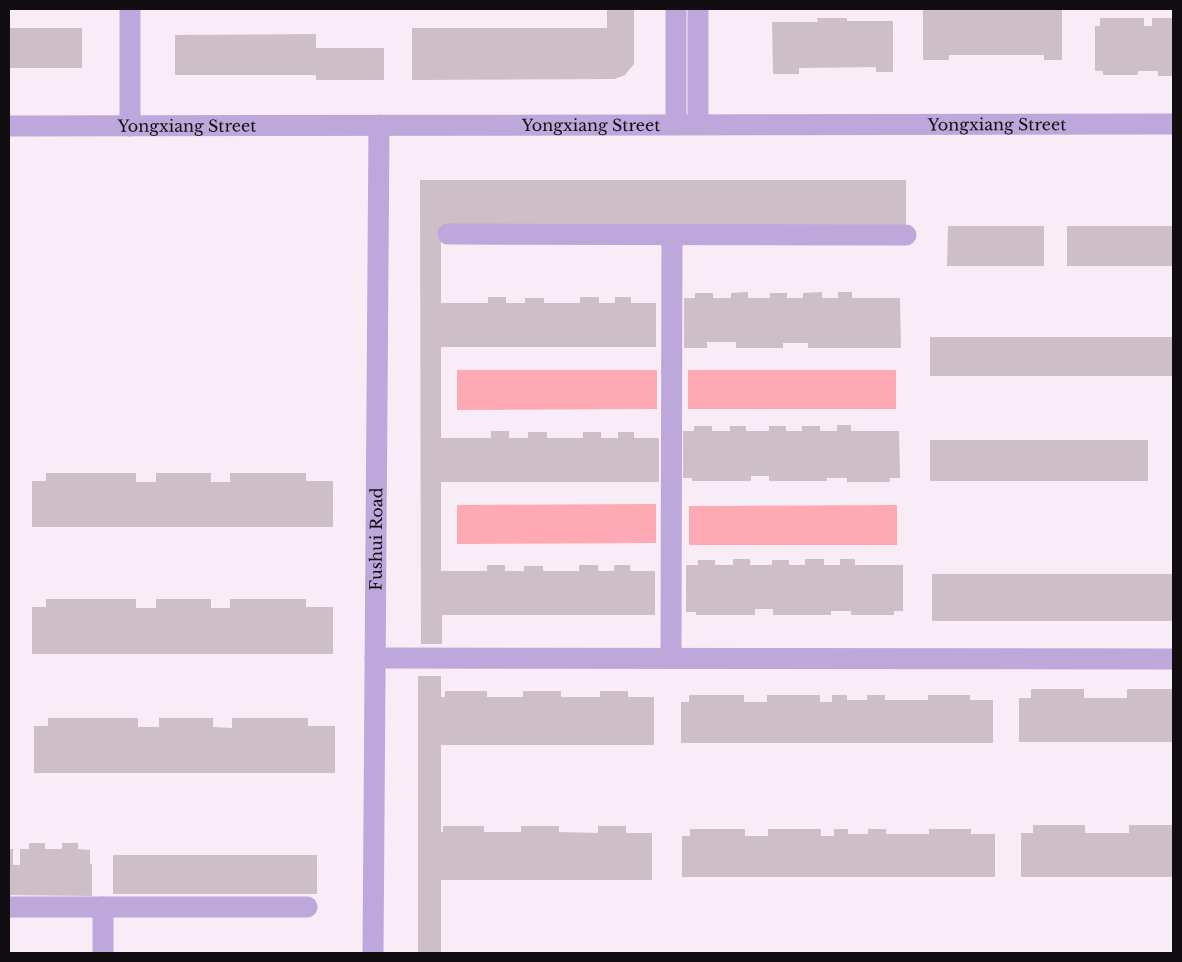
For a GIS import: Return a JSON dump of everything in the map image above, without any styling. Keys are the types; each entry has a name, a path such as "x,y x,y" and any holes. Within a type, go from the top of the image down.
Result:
{"street":[{"path":"130,9 130,126"},
{"path":"676,9 676,124"},
{"path":"698,9 698,124"},
{"name":"Yongxiang Street","path":"9,126 1173,124"},
{"name":"Fushui Road","path":"373,953 379,125"},
{"path":"448,234 906,235"},
{"path":"671,658 672,234"},
{"path":"375,658 1173,660"},
{"path":"9,906 307,906"},
{"path":"103,906 103,953"}],"shaded area":[{"path":"457,370 657,370 657,409 457,410"},
{"path":"688,370 896,370 896,409 688,409"},
{"path":"656,504 656,543 457,544 457,505"},
{"path":"897,505 897,545 689,545 689,506"}],"building":[{"path":"607,9 634,9 634,64 625,75 615,79 412,80 412,28 607,28"},
{"path":"923,9 1062,9 1062,60 1044,60 1044,55 949,55 949,60 923,60"},
{"path":"817,18 847,18 847,21 893,21 893,72 876,72 876,67 799,68 799,74 773,74 772,22 818,22"},
{"path":"1100,18 1144,18 1144,26 1152,26 1152,18 1173,18 1173,76 1158,76 1158,71 1138,71 1138,75 1103,75 1103,71 1095,71 1095,26 1100,26"},
{"path":"9,28 82,28 82,68 9,68"},
{"path":"316,34 316,48 384,48 384,80 316,80 316,75 175,75 175,35"},
{"path":"420,180 906,180 906,226 441,227 441,303 488,303 488,297 506,297 506,303 525,303 525,298 544,298 544,303 580,303 580,297 599,297 599,303 615,303 615,297 631,297 631,303 656,303 656,347 441,347 441,438 491,438 491,431 509,431 509,438 528,438 528,432 547,432 547,438 583,438 583,432 601,432 601,438 618,438 618,432 634,432 634,438 659,438 659,482 441,482 441,571 487,571 487,565 505,565 505,571 524,571 524,566 543,566 543,571 579,571 579,565 598,565 598,571 614,571 614,565 630,565 630,571 655,571 655,615 442,615 442,644 421,644"},
{"path":"948,226 1044,226 1044,266 947,266"},
{"path":"1067,226 1173,226 1173,266 1067,266"},
{"path":"748,292 748,298 770,298 770,293 787,293 787,298 803,298 803,293 822,292 822,298 838,298 838,292 852,292 852,298 900,298 901,348 808,348 808,343 783,343 783,348 736,348 736,342 707,342 707,348 684,348 684,298 695,298 695,293 713,293 713,298 731,298 731,293"},
{"path":"930,337 1173,337 1173,376 930,376"},
{"path":"837,425 851,425 851,431 899,431 900,478 890,478 890,482 847,482 847,478 827,478 827,481 769,481 769,476 751,476 751,481 692,481 692,478 683,478 683,431 694,431 694,426 712,426 712,431 730,431 730,426 746,426 746,431 769,431 769,426 786,426 786,431 802,431 802,426 820,426 820,431 837,431"},
{"path":"930,440 1148,440 1148,481 930,481"},
{"path":"46,473 136,473 136,482 156,482 156,473 211,473 211,482 230,482 230,473 306,473 306,481 333,481 333,527 32,527 32,481 46,481"},
{"path":"733,559 750,559 750,565 772,565 772,560 789,560 789,565 805,565 805,559 824,559 824,565 840,565 840,559 855,559 855,565 903,565 903,611 894,611 894,615 851,615 851,611 831,611 831,615 773,615 773,609 755,609 755,615 696,615 696,612 686,612 686,565 698,565 698,560 715,560 715,565 733,565"},
{"path":"932,574 1173,574 1173,621 932,621"},
{"path":"46,599 136,599 136,608 156,608 156,599 211,599 211,608 230,608 230,599 306,599 306,607 333,607 333,654 32,654 32,607 46,607"},
{"path":"418,676 441,676 441,697 445,697 445,691 487,691 487,697 523,697 523,691 561,691 561,697 600,697 600,691 628,691 628,697 654,697 654,745 441,745 441,832 443,832 443,826 484,826 484,832 521,832 521,826 559,826 559,832 598,833 598,826 626,826 626,833 652,833 652,880 441,880 441,953 418,953"},
{"path":"1031,689 1084,689 1084,698 1127,698 1127,689 1173,689 1173,742 1019,742 1019,698 1031,698"},
{"path":"689,695 744,695 744,702 767,702 767,695 820,695 820,702 832,702 832,695 847,695 847,700 867,700 867,695 885,695 885,700 928,700 928,695 970,695 970,700 993,700 993,743 681,743 681,702 689,702"},
{"path":"48,718 138,718 138,727 159,727 159,718 213,718 213,727 232,728 232,718 308,718 308,726 335,726 335,773 34,773 34,726 48,726"},
{"path":"1033,825 1085,825 1085,833 1129,833 1129,825 1173,825 1173,877 1021,877 1021,833 1033,833"},
{"path":"690,829 745,829 745,836 768,836 768,829 821,829 821,836 834,836 834,829 848,829 848,834 868,834 868,829 886,829 886,834 929,834 929,829 971,829 971,834 995,834 995,877 682,877 682,836 690,836"},
{"path":"29,843 45,843 45,849 62,849 62,843 78,843 78,849 90,850 92,896 9,895 9,849 13,849 13,865 20,865 20,849 29,849"},
{"path":"113,855 317,855 317,894 113,894"}]}
